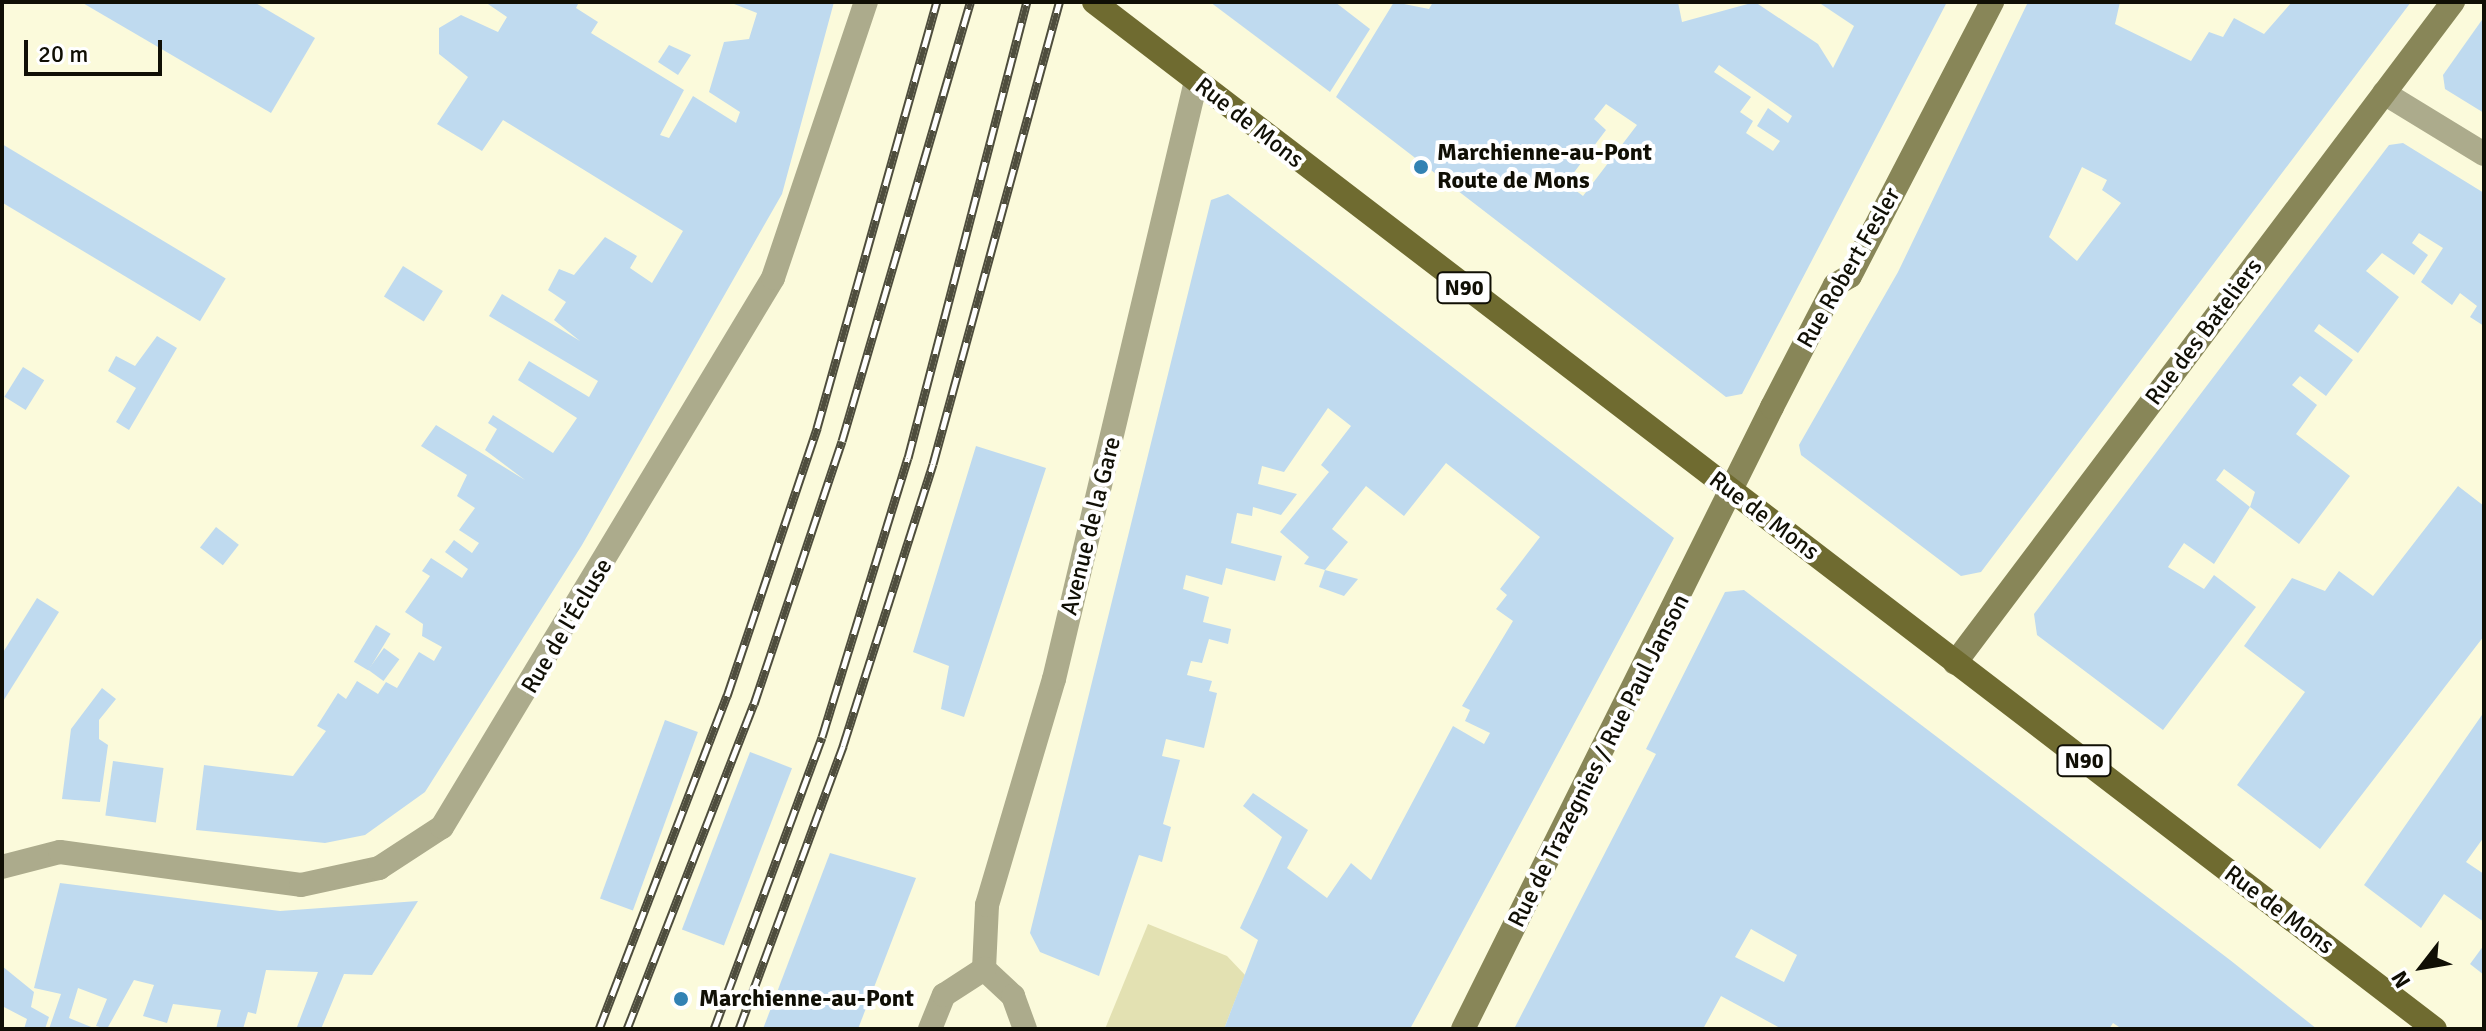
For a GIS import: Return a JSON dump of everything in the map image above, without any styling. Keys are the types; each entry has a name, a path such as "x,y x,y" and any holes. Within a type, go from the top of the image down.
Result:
{"main road":[{"name":"Rue de Mons","path":"1094,2 1118,10 1196,81 2435,1029"},
{"name":"Rue Robert Fesler","path":"1733,493 1835,285 1850,276 1992,2"},
{"name":"Rue des Bateliers","path":"1955,663 2453,2"},
{"name":"Rue de Trazegnies / Rue Paul Janson","path":"1463,1029 1733,493"}],"street":[{"name":"Rue de l'Écluse","path":"2,867 60,852 301,885 379,868 442,827 773,278 866,2"},
{"name":"Avenue de la Gare","path":"984,969 987,905 1054,679 1196,81"},
{"path":"2384,93 2484,154"},
{"path":"930,1029 944,995 984,969 1013,996 1025,1029"}],"shaded area":[{"path":"1148,924 1227,956 1245,975 1224,1029 1105,1029"}],"building":[{"path":"81,2 254,2 315,38 271,113"},
{"path":"485,2 579,2 576,8 598,22 591,33 684,90 660,135 669,138 693,96 736,123 740,112 709,92 724,42 749,39 757,13 729,2 834,2 782,194 582,545 425,792 365,835 325,843 196,830 204,765 293,776 326,731 317,726 338,693 346,699 357,681 378,694 386,682 397,688 419,652 434,661 442,647 422,636 423,624 405,612 430,576 422,571 431,558 462,578 468,569 445,552 454,540 472,553 479,543 459,530 475,508 457,496 467,475 421,446 436,425 525,480 485,450 497,429 488,423 493,415 553,453 577,418 518,380 529,361 589,397 598,381 489,316 502,294 580,341 554,320 566,302 548,290 559,269 574,275 605,237 637,256 630,268 652,283 683,231 503,120 482,151 437,124 468,77 439,54 439,28 461,15 498,32 507,17"},
{"path":"1210,2 1335,2 1370,29 1330,92"},
{"path":"1394,2 1429,9 1433,2 1678,2 1682,22 1755,2 1818,44 1833,68 1854,26 1818,2 1947,2 1742,394 1726,397 1336,97","holes":["1719,65 1792,116 1788,123 1768,108 1757,126 1780,141 1773,151 1746,133 1753,121 1740,112 1751,97 1714,72","1606,104 1637,125 1583,196 1566,183 1606,130 1594,119"]},
{"path":"2028,2 2120,2 2115,24 2191,61 2209,32 2223,37 2234,18 2264,34 2292,2 2411,2 1981,572 1961,576 1801,455 1799,445 1898,272","holes":["2082,167 2107,180 2102,190 2121,203 2077,261 2049,237"]},
{"path":"2484,17 2484,113 2445,89 2443,75"},
{"path":"669,45 691,55 678,75 658,62"},
{"path":"2403,143 2484,193 2484,326 2470,317 2477,306 2460,293 2452,305 2421,282 2443,248 2419,233 2412,243 2428,255 2414,275 2382,253 2366,271 2399,297 2358,353 2319,324 2314,331 2353,360 2326,396 2300,376 2292,385 2317,405 2296,434 2350,476 2299,544 2250,507 2214,564 2184,543 2168,567 2204,589 2214,575 2256,607 2163,730 2037,635 2034,614 2389,145","holes":["2224,469 2255,492 2250,507 2216,480"]},
{"path":"2,144 226,278 200,321 2,202"},
{"path":"1228,194 1674,538 1410,1029 1224,1029 1258,940 1240,928 1282,837 1243,806 1253,793 1308,830 1287,868 1327,898 1351,863 1371,880 1453,726 1484,744 1490,733 1465,721 1470,710 1462,706 1513,621 1496,609 1507,595 1500,589 1540,537 1446,463 1404,516 1366,486 1332,529 1348,542 1325,570 1304,564 1309,557 1280,532 1329,472 1321,465 1351,426 1328,408 1284,472 1262,466 1258,484 1297,494 1281,515 1253,507 1252,516 1237,513 1231,543 1282,556 1275,581 1226,568 1222,585 1186,575 1183,589 1209,597 1203,622 1231,629 1228,644 1209,639 1202,663 1191,661 1187,675 1212,681 1209,691 1217,693 1204,748 1166,739 1162,756 1180,760 1163,824 1171,827 1162,862 1139,855 1099,976 1040,952 1030,933 1211,200"},
{"path":"403,266 443,291 424,321 384,297"},
{"path":"157,336 177,348 129,430 116,422 136,388 108,371 116,356 135,366"},
{"path":"23,367 44,380 26,410 4,397"},
{"path":"976,446 1046,468 964,717 941,709 949,666 913,652"},
{"path":"2458,486 2484,506 2484,636 2320,849 2237,785 2305,692 2244,646 2292,578 2325,591 2339,571 2373,596"},
{"path":"216,527 239,545 223,565 200,547"},
{"path":"1325,570 1358,579 1344,596 1319,587"},
{"path":"1744,590 2317,1029 2122,1029 2113,1023 2109,1029 1782,1029 1721,996 1703,1029 1514,1029 1656,754 1646,749 1725,592","holes":["1751,929 1797,955 1784,982 1735,957"]},
{"path":"37,598 59,612 2,703 2,654"},
{"path":"376,625 391,634 368,671 354,662"},
{"path":"384,648 399,659 384,681 368,670"},
{"path":"102,688 116,699 99,720 99,739 108,745 100,802 62,799 71,729"},
{"path":"2484,712 2484,837 2466,862 2484,874 2484,922 2444,894 2421,928 2364,885"},
{"path":"665,720 698,732 633,911 600,899"},
{"path":"750,752 792,768 724,946 682,929"},
{"path":"113,761 164,768 156,823 105,815"},
{"path":"830,853 916,878 858,1029 763,1029"},
{"path":"60,883 280,911 418,901 372,975 344,974 321,1029 297,1027 318,972 266,970 256,1014 248,1012 243,1029 216,1029 221,1010 173,1004 167,1023 143,1016 154,985 134,980 107,1029 96,1026 107,999 78,988 69,1018 96,1029 49,1029 61,994 34,988"},
{"path":"2484,945 2484,975 2470,964"},
{"path":"2,966 34,992 31,1007 49,1017 45,1029 24,1029 27,1019 2,1006"}],"railway":[{"path":"599,1029 727,696 817,428 937,2"},
{"path":"627,1029 754,704 842,441 970,2"},
{"path":"714,1029 822,737 908,458 1027,2"},
{"path":"739,1029 843,746 933,464 1059,2"}],"place":[{"name":"Marchienne-au-Pont Route de Mons","path":"1421,167"},
{"name":"Marchienne-au-Pont","path":"681,999"}]}
